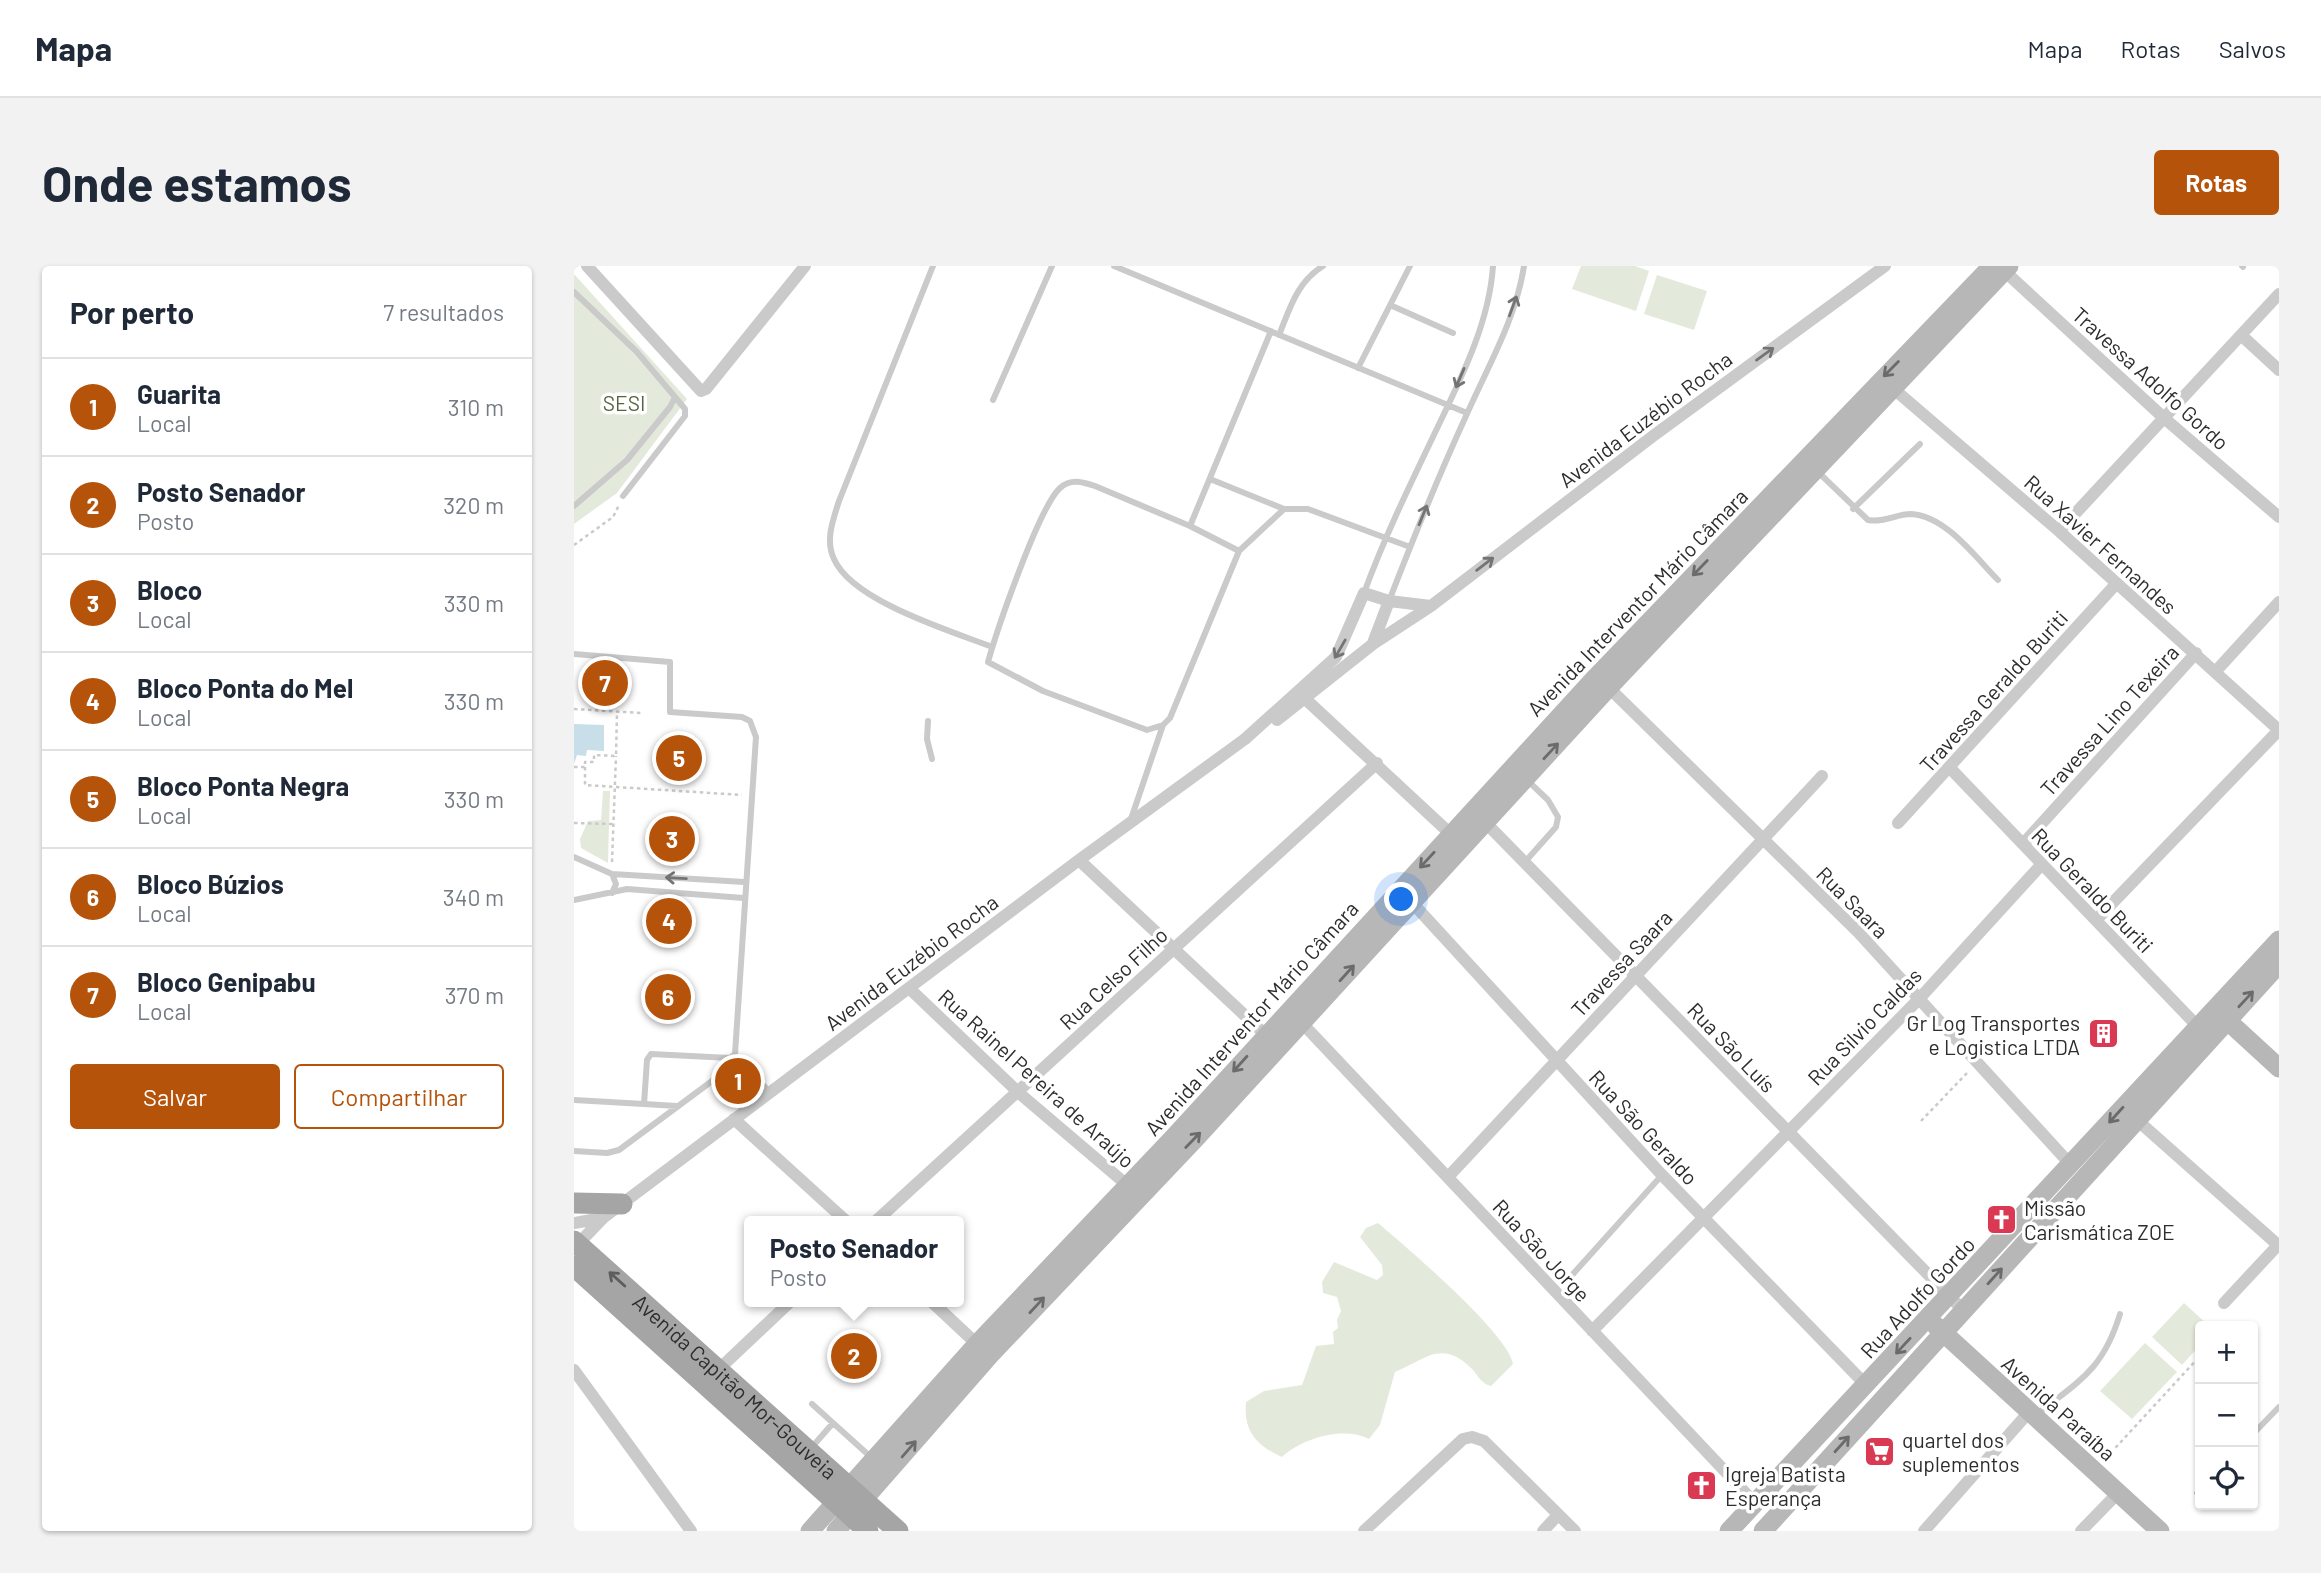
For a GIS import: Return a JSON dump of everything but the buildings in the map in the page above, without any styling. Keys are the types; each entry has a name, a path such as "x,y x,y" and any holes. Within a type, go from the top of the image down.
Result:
{"main road":[{"name":"Avenida Interventor Mário Câmara","path":"1727,552 1817,470 1895,390 2001,267"},
{"name":"Avenida Interventor Mário Câmara","path":"847,1507 874,1460 1134,1191 1603,682 2001,267"},
{"name":"Avenida Interventor Mário Câmara","path":"1273,1041 1302,1023 1405,895"},
{"name":"Rua Adolfo Gordo","path":"1763,1531 1943,1333 1956,1303 2071,1165 2156,1084 2220,1014 2279,940"},
{"name":"Rua Adolfo Gordo","path":"2220,1014 2279,964"},
{"path":"2220,1014 2279,1068"},
{"name":"Rua Adolfo Gordo","path":"1729,1531 1928,1318 1956,1303 2137,1120 2156,1084"},
{"path":"574,1203 622,1204"},
{"name":"Avenida Capitão Mor-Gouveia","path":"575,1236 808,1451 867,1531"},
{"name":"Avenida Capitão Mor-Gouveia","path":"574,1266 847,1507 898,1531"},
{"name":"Avenida Paraíba","path":"1928,1318 2160,1531"},
{"name":"Avenida Interventor Mário Câmara","path":"810,1531 847,1507 983,1350"}],"street":[{"path":"587,266 696,390 706,389 805,266"},
{"name":"Avenida Euzébio Rocha","path":"575,1236 622,1204 1301,695 1373,643 1431,606 1653,436 1885,266"},
{"name":"Travessa Adolfo Gordo","path":"2001,267 2164,418 2279,517"},
{"path":"2059,531 2279,294"},
{"path":"2241,335 2279,370"},
{"name":"Rua Xavier Fernandes","path":"1895,390 2059,531 2279,730"},
{"name":"Travessa Geraldo Buriti","path":"1898,823 2116,584"},
{"path":"1364,593 1389,601 1431,606"},
{"name":"Avenida Euzébio Rocha","path":"1301,695 1336,657 1364,593"},
{"path":"1373,643 1389,601"},
{"path":"2216,671 2279,602"},
{"name":"Travessa Lino Texeira","path":"2023,844 2196,653"},
{"name":"Rua Saara","path":"1603,682 1858,932 2071,1165"},
{"path":"1301,695 1457,840"},
{"path":"2096,920 2279,730"},
{"name":"Rua Celso Filho","path":"882,1216 1377,763"},
{"name":"Rua Geraldo Buriti","path":"1949,767 2203,1032"},
{"name":"Travessa Saara","path":"1448,1177 1822,776"},
{"name":"Rua São Luís","path":"1479,816 1956,1303"},
{"path":"1079,860 1273,1041"},
{"name":"Rua Silvio Caldas","path":"1592,1331 1919,999 2042,864"},
{"name":"Rua São Geraldo","path":"1405,895 1662,1175 1866,1385"},
{"name":"Rua Rainel Pereira de Araújo","path":"909,989 1018,1093 1134,1191"},
{"name":"Rua São Jorge","path":"1302,1023 1755,1503"},
{"path":"734,1118 841,1216"},
{"path":"2137,1120 2278,1244 2224,1303"},
{"name":"Avenida Euzébio Rocha","path":"575,1236 603,1218"},
{"path":"718,1370 785,1307"},
{"path":"937,1307 983,1350"},
{"path":"574,1370 691,1531"},
{"path":"1924,1531 2032,1414"},
{"path":"1364,1531 1463,1439 1472,1437 1484,1441 1575,1531"},
{"path":"2081,1531 2118,1493"},
{"path":"1543,1531 1557,1516"}],"lane":[{"path":"933,266 839,501 830,537 831,551 843,573 892,608 992,647"},
{"path":"993,400 1052,266"},
{"path":"1114,266 1467,413"},
{"path":"1279,335 1304,279 1323,266"},
{"path":"1358,368 1409,266"},
{"path":"1364,593 1447,406 1488,301 1493,266"},
{"path":"1389,601 1506,324 1524,266"},
{"path":"574,292 637,352 685,409 685,416 623,496"},
{"path":"1390,305 1453,333"},
{"path":"1191,526 1271,331"},
{"path":"574,506 627,460 673,404 675,397"},
{"path":"1853,509 1920,444"},
{"path":"1817,470 1853,509 1868,520 1878,522 1900,515 1927,518 1942,525 1998,580"},
{"path":"1210,479 1284,509 1308,509 1410,547"},
{"path":"1163,725 1147,730 1026,683 988,662 1029,549 1055,494 1064,485 1082,482 1191,526 1239,551"},
{"path":"1130,823 1163,725 1170,718 1239,551 1284,509"},
{"path":"574,654 670,662 670,712 733,716 750,721 756,737 744,882 735,1051 730,1058 732,1066"},
{"path":"928,721 926,739 932,760"},
{"path":"1519,773 1548,800 1558,817 1556,827 1524,863"},
{"path":"574,857 612,873 744,882"},
{"path":"610,894 617,884 612,873"},
{"path":"574,900 627,889 743,898"},
{"path":"644,1104 650,1054 730,1058"},
{"path":"574,1151 619,1150 739,1061 770,1092"},
{"path":"724,1072 753,1104"},
{"path":"574,1100 678,1105"},
{"path":"1573,1274 1662,1175"},
{"path":"2032,1414 2096,1366 2108,1350 2120,1314"},
{"path":"812,1404 874,1460"},
{"path":"2258,1429 2279,1407"},
{"path":"808,1451 834,1423"}],"path":[{"path":"574,545 612,517 623,496"},
{"path":"574,709 642,713"},
{"path":"612,873 617,712"},
{"path":"616,757 594,755 594,762 585,762 585,785 750,795"},
{"path":"574,767 585,767"},
{"path":"574,823 613,824"},
{"path":"1921,1121 1977,1063"},
{"path":"2094,1471 2195,1361"}],"green space":[{"path":"1581,266 1635,266 1649,271 1636,311 1572,289"},
{"name":"SESI","path":"574,274 687,399 617,493 574,524"},
{"path":"1657,275 1707,291 1694,330 1644,314"},
{"path":"603,791 610,791 608,863 581,848 580,839 588,821 601,820"},
{"path":"1378,1223 1475,1312 1494,1332 1513,1364 1491,1386 1482,1381 1460,1359 1451,1355 1442,1353 1424,1358 1395,1372 1380,1425 1369,1439 1347,1434 1324,1436 1301,1444 1282,1457 1265,1448 1249,1429 1246,1402 1264,1391 1302,1385 1316,1346 1334,1344 1333,1332 1338,1328 1337,1320 1341,1311 1337,1297 1323,1293 1322,1282 1334,1262 1377,1280 1383,1275 1382,1265 1360,1237 1366,1228"},
{"path":"2184,1303 2204,1321 2195,1321 2195,1351 2182,1365 2152,1337"},
{"path":"2145,1343 2177,1372 2132,1419 2100,1391"}],"water":[{"path":"574,724 604,725 604,751 587,750 586,756 577,755 574,764"}],"place":[{"name":"Bloco Genipabu","path":"605,683"},
{"name":"Bloco Ponta Negra","path":"679,758"},
{"name":"Bloco","path":"672,839"},
{"name":"Bloco Ponta do Mel","path":"669,921"},
{"name":"Bloco Búzios","path":"668,997"},
{"name":"Gr Log Transportes e Logistica LTDA","path":"2103,1034"},
{"name":"Guarita","path":"738,1081"},
{"name":"Missão Carismática ZOE","path":"2001,1219"},
{"name":"Posto Senador","path":"854,1356"},
{"name":"quartel dos suplementos","path":"1879,1451"},
{"name":"Igreja Batista Esperança","path":"1702,1485"}]}
